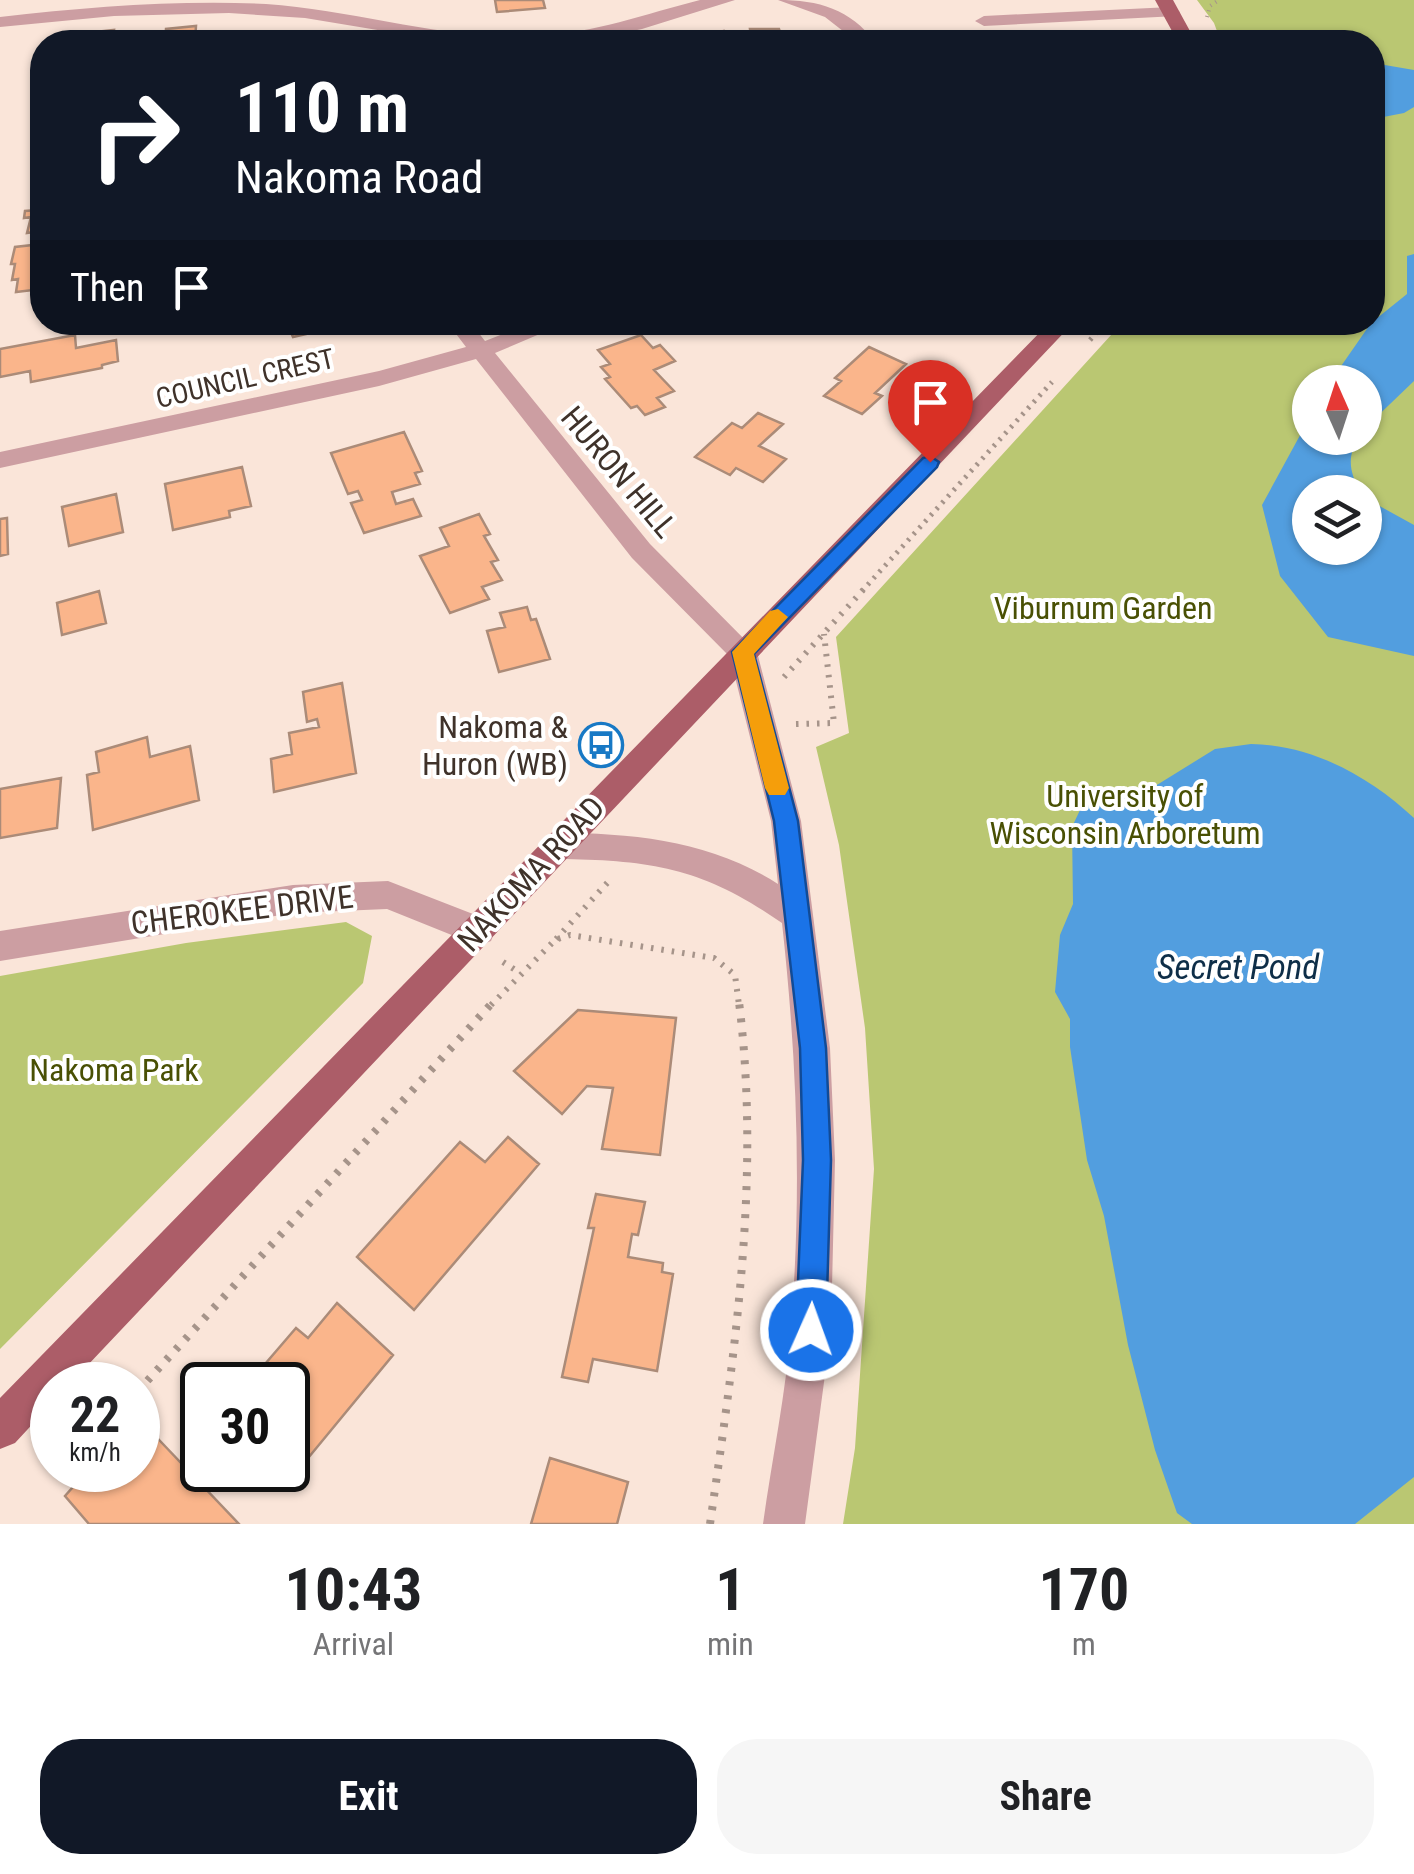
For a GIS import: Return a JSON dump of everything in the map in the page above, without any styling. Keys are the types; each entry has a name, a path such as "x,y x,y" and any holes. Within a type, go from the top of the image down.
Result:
{"main road":[{"path":"1168,6 1181,30"},
{"name":"NAKOMA ROAD","path":"0,1428 1050,335"}],"street":[{"path":"616,30 726,0"},
{"path":"787,0 827,10 855,30"},
{"path":"987,0 1004,20"},
{"path":"984,21 1168,6"},
{"path":"0,22 175,9 346,9 419,30"},
{"name":"HURON HILL","path":"467,335 641,551 743,652"},
{"name":"COUNCIL CREST","path":"0,460 259,406 478,351 522,335"},
{"path":"743,652 786,821 813,1048 817,1160 811,1330 784,1524"},
{"path":"556,846 618,846 676,855 734,876 799,917"},
{"name":"CHEROKEE DRIVE","path":"0,946 293,898 388,895 478,931"}],"path":[{"path":"1210,6 1219,0"},
{"path":"1084,346 1094,335"},
{"path":"784,677 1062,370"},
{"path":"759,726 834,723 824,634"},
{"path":"160,1367 520,973 568,922 600,896 609,882"},
{"path":"555,940 570,935 714,958 735,975 746,1039 746,1188 733,1364 710,1524"},
{"path":"503,962 520,973"}],"green space":[{"name":"University of Wisconsin Arboretum","path":"1197,0 1414,0 1414,1524 843,1524 855,1448 874,1169 865,1028 839,845 816,747 849,733 836,637 1111,335 1385,335 1385,30 1217,30"},
{"name":"Nakoma Park","path":"346,922 372,936 363,983 0,1349 0,976 186,943"}],"water":[{"path":"1385,65 1414,70 1414,107 1385,117"},
{"path":"1414,254 1414,381 1382,412 1382,365 1342,365 1363,335 1385,335 1385,312 1407,294 1407,256"},
{"path":"1292,450 1292,455 1352,455 1353,475 1292,475 1292,565 1382,565 1382,507 1414,525 1414,656 1328,637 1280,576 1262,505"},
{"name":"Secret Pond","path":"1251,744 1296,750 1339,766 1379,789 1414,818 1414,1477 1355,1524 1192,1524 1177,1513 1155,1450 1128,1345 1104,1216 1087,1160 1070,1047 1070,1019 1055,992 1060,935 1073,904 1072,827 1080,810 1098,798 1152,788 1215,749"}],"building":[{"path":"495,0 543,0 545,8 497,12"},
{"path":"196,26 196,30 166,29"},
{"path":"30,245 30,290 16,292 18,279 12,280 15,264 11,264 15,247"},
{"path":"75,335 76,348 116,340 118,361 102,368 31,382 30,371 0,377 0,349"},
{"path":"641,335 653,348 660,345 675,361 654,370 674,391 657,398 665,407 645,415 637,406 631,408 605,379 610,377 601,367 610,364 598,350"},
{"path":"869,347 906,364 875,393 882,396 862,414 824,396 841,381 835,378"},
{"path":"758,413 783,424 759,446 786,459 763,482 736,468 730,475 695,457 732,423 742,428"},
{"path":"404,432 422,471 415,473 420,484 392,492 396,504 413,499 421,516 364,533 351,503 362,500 358,491 348,494 331,453"},
{"path":"242,467 251,506 229,511 230,517 173,530 165,484"},
{"path":"116,494 123,532 69,546 62,507"},
{"path":"479,514 490,534 484,536 498,560 491,562 502,580 482,587 489,599 450,613 420,556 449,546 440,528"},
{"path":"7,518 8,554 0,556 0,519"},
{"path":"99,591 106,623 62,635 57,603"},
{"path":"527,607 531,620 536,619 550,659 499,672 487,631 505,627 500,613"},
{"path":"342,683 356,773 274,792 271,759 292,754 289,733 319,727 317,719 307,722 303,692"},
{"path":"147,737 150,757 190,746 199,800 93,830 87,775 99,772 96,752"},
{"path":"61,778 57,828 0,838 0,789"},
{"path":"578,1010 676,1018 660,1155 602,1149 613,1088 587,1086 562,1114 514,1071"},
{"path":"508,1137 539,1164 414,1310 357,1257 460,1142 485,1162"},
{"path":"596,1194 645,1202 638,1235 632,1234 628,1257 663,1263 662,1272 673,1274 657,1371 593,1359 588,1382 562,1377 594,1228 588,1228"},
{"path":"337,1303 393,1355 310,1456 310,1362 267,1362 296,1328 308,1338"},
{"path":"160,1441 180,1462 180,1492 209,1492 239,1524 89,1524 65,1496 69,1492 160,1492"},
{"path":"550,1458 628,1482 617,1524 531,1524"}],"slow traffic":[{"path":"777,788 743,652 778,617"}],"place":[{"name":"Nakoma & Huron (WB)","path":"601,745"}],"route":[{"path":"811,1330 817,1160 813,1048 786,821 743,652 930,462"}],"park label":[{"name":"Viburnum Garden","path":"1103,608"}]}
